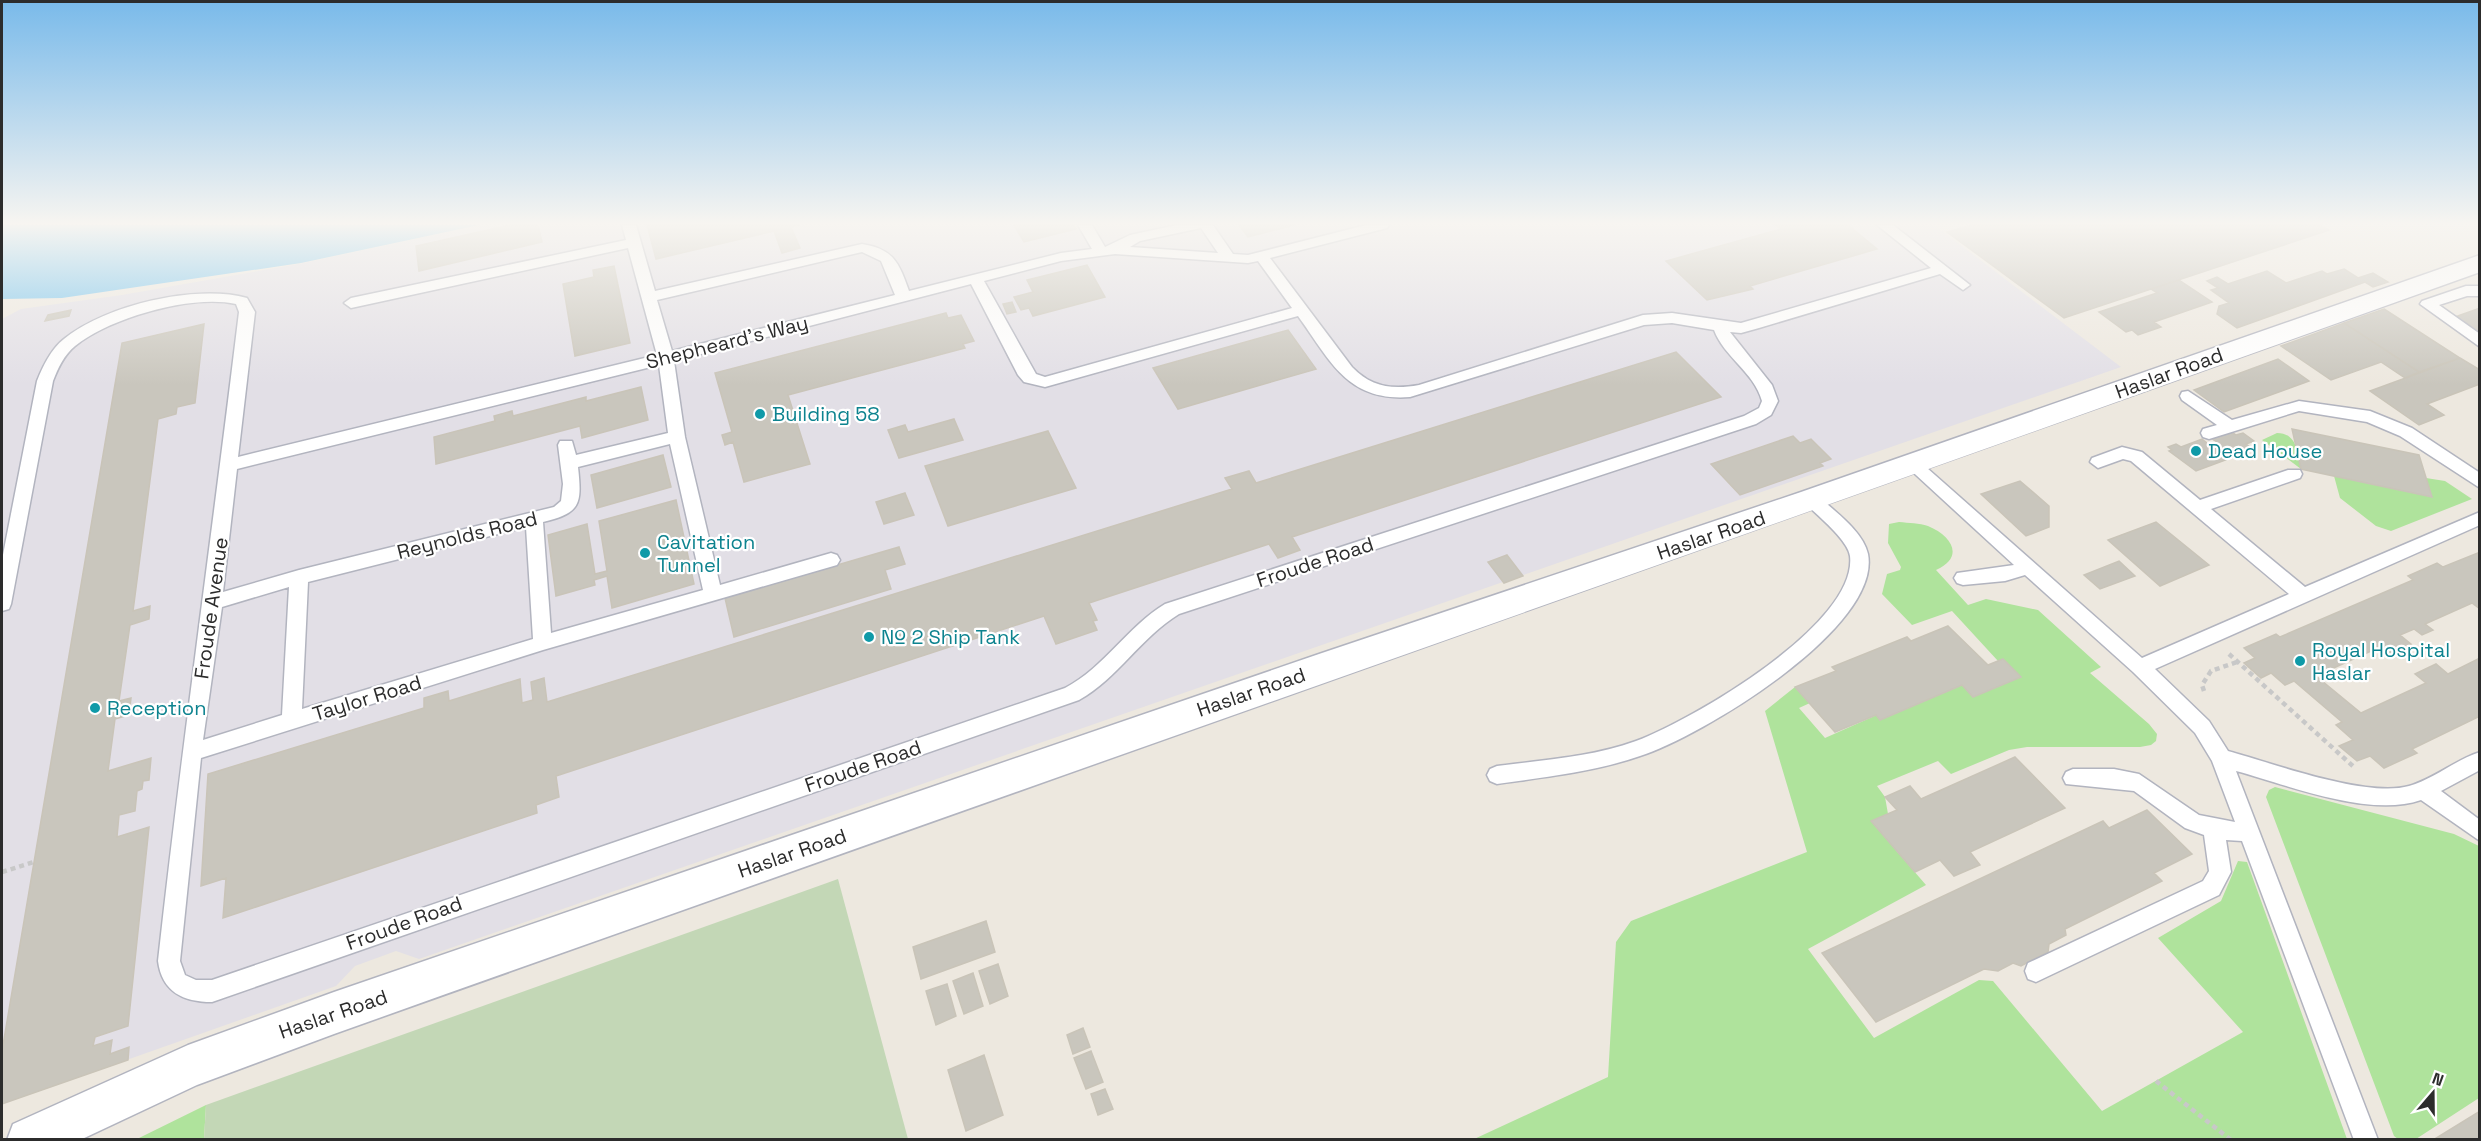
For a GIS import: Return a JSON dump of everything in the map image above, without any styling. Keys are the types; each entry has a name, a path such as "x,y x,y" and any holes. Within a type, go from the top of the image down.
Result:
{"street":[{"name":"Haslar Road","path":"30,1140 178,1071 323,1017 1330,664 1812,500 2437,278"}],"lane":[{"path":"351,303 468,278"},
{"path":"644,278 666,358 677,437 713,594"},
{"path":"650,297 731,278"},
{"path":"896,278 904,298"},
{"name":"Shepheard's Way","path":"229,465 979,278"},
{"path":"1278,278 1350,376 1367,387 1396,393 1420,390 1643,320 1671,318 1741,328 1914,278"},
{"path":"1954,278 1963,285"},
{"path":"976,279 1024,371 1030,378 1046,382 1301,310"},
{"path":"2480,291 2466,291 2427,304 2480,342"},
{"name":"Froude Avenue","path":"17,518 45,381 55,358 70,342 90,330 156,308 224,296 238,299 246,305 213,602 191,752"},
{"name":"Froude Road","path":"191,752 169,969 178,986 202,991 233,984 467,901 1072,694 1099,679 1154,620 1178,607 1750,420 1768,409 1768,390 1726,344 1720,326"},
{"path":"2188,396 2230,426"},
{"path":"2209,433 2299,406 2370,417 2406,432 2480,482"},
{"path":"566,445 569,463 677,437"},
{"path":"2098,462 2122,453 2131,454 2302,595"},
{"name":"Reynolds Road","path":"213,602 559,512 571,505 569,463"},
{"path":"1912,464 2140,667 2202,727 2221,758 2366,1140"},
{"path":"2198,507 2294,474"},
{"path":"1497,775 1603,759 1642,748 1740,696 1774,672 1842,612 1850,599 1857,579 1860,563 1856,548 1812,500"},
{"path":"2,553 17,518"},
{"path":"2,604 17,518"},
{"path":"2140,667 2480,518"},
{"path":"534,519 537,586 543,643"},
{"name":"Taylor Road","path":"191,752 543,643 831,560"},
{"path":"1963,578 2005,574 2027,568"},
{"path":"292,721 299,578"},
{"path":"2221,758 2380,797 2406,796 2423,790 2480,760"},
{"path":"2073,778 2114,778 2139,783 2192,822 2214,829 2250,833"},
{"path":"2423,790 2480,832"},
{"path":"2036,971 2211,888 2220,872 2214,829"}],"path":[{"path":"2209,636 2358,771 2348,768"},
{"path":"2208,700 2202,685 2211,671 2237,662"},
{"path":"2,872 34,862"},
{"path":"2156,1081 2231,1140"}],"shaded area":[{"path":"217,278 2004,278 2121,367 419,959 396,951 355,966 336,986 2,1104 2,319 21,309 122,295"}],"green space":[{"path":"2277,433 2289,436 2293,440 2301,469 2262,440"},
{"path":"2334,476 2426,478 2445,481 2472,499 2391,531 2376,526 2340,498"},
{"path":"1899,522 1928,526 1949,541 1953,553 1945,565 1936,570 1968,605 1986,599 2038,610 2101,667 2090,673 2149,724 2157,734 2156,741 2151,745 2140,747 2027,747 2009,750 1951,774 1938,761 1877,786 1885,797 1894,848 1926,885 1808,949 1874,1038 1979,980 1993,981 2102,1111 2243,1032 2158,938 2221,901 2238,861 2247,862 2347,1139 1472,1140 1608,1077 1616,942 1631,921 1807,852 1765,711 1795,687 1810,703 1799,708 1825,738 1998,661 1952,611 1912,625 1882,594 1887,574 1900,570 1901,567 1888,543 1889,524"},
{"path":"2275,787 2454,834 2479,846 2479,1098 2416,1139 2398,1139 2394,1136 2266,797 2269,790"},
{"path":"838,879 908,1139 204,1139 206,1105"},
{"path":"206,1105 204,1139 137,1140 139,1138"}],"water":[{"path":"2,278 197,278 62,298 2,299"}],"building":[{"path":"588,278 617,278 630,343 575,356 563,284"},
{"path":"1094,278 1105,297 1033,316 1029,308 1021,310 1014,297 1033,292 1027,280"},
{"path":"1684,278 1777,278 1750,286 1753,289 1707,300"},
{"path":"2010,278 2184,278 2064,318"},
{"path":"2219,278 2228,284 2245,278 2278,278 2286,283 2300,278 2382,278 2388,282 2373,287 2365,282 2237,328 2217,314 2219,306 2229,303 2211,290 2218,288 2207,281"},
{"path":"2179,280 2212,302 2154,322 2161,327 2138,335 2132,330 2126,332 2099,312 2157,293 2151,289"},
{"path":"1012,302 1016,312 1007,314 1003,304"},
{"path":"2480,308 2480,332 2455,317"},
{"path":"2384,309 2460,358 2419,372 2344,323"},
{"path":"71,310 69,316 45,321 48,315"},
{"name":"Building 58","path":"946,313 948,318 961,315 974,341 963,344 965,348 788,395 810,464 744,482 733,442 725,445 722,435 732,432 715,373"},
{"path":"2344,323 2419,372 2405,378 2381,362 2331,380 2281,346"},
{"name":"Reception","path":"204,324 195,403 177,407 176,414 158,419 133,611 150,606 149,619 130,625 119,701 131,698 129,715 115,719 108,771 151,758 149,780 143,781 142,789 137,791 135,811 119,815 117,837 149,827 128,1026 95,1037 93,1046 112,1040 110,1054 129,1047 128,1060 2,1104 2,1051 122,343"},
{"path":"1288,330 1316,369 1178,409 1153,368"},
{"name":"№ 2 Ship Tank","path":"1676,352 1721,397 1292,537 1300,550 1278,558 1269,544 1089,603 1097,620 1093,621 1097,630 1056,644 1044,616 556,776 559,797 536,805 537,813 223,918 226,878 201,886 208,774 424,708 424,698 448,691 449,701 520,679 522,703 533,700 531,682 544,678 547,702 1232,489 1225,478 1249,471 1256,483"},
{"path":"2460,358 2480,370 2480,384 2427,404 2444,415 2419,425 2370,391"},
{"path":"2278,359 2309,381 2224,412 2194,390"},
{"path":"641,387 648,420 582,438 580,426 436,464 434,437 495,421 494,416 512,411 513,416 586,397 586,401"},
{"path":"954,419 963,440 899,458 888,430 905,425 908,432"},
{"path":"2292,429 2419,455 2432,497 2301,469"},
{"name":"Dead House","path":"2229,430 2236,435 2243,433 2254,441 2246,444 2250,447 2233,454 2227,449 2219,452 2228,459 2196,471 2169,451 2172,450 2168,447 2176,444 2181,447 2202,439 2212,447 2219,444 2210,437"},
{"path":"1048,431 1076,488 948,526 925,466"},
{"path":"1793,436 1800,443 1811,439 1831,459 1820,463 1823,466 1740,495 1711,464"},
{"path":"663,455 671,487 597,508 591,475"},
{"path":"2020,481 2049,506 2049,527 2026,536 1981,494"},
{"path":"905,493 914,515 884,524 876,502"},
{"name":"Cavitation Tunnel","path":"676,500 694,584 612,608 607,576 594,580 595,585 556,596 548,535 587,524 595,574 607,571 599,521"},
{"path":"2156,522 2209,565 2160,586 2108,540"},
{"path":"899,547 905,564 885,570 891,589 734,637 725,598"},
{"name":"Royal Hospital Haslar","path":"2480,552 2480,609 2472,603 2425,624 2433,630 2422,635 2414,629 2400,635 2411,644 2391,654 2382,646 2316,676 2361,713 2426,683 2415,674 2436,664 2448,674 2480,658 2480,716 2412,749 2417,753 2384,768 2370,756 2357,761 2339,746 2353,740 2336,725 2342,722 2294,681 2285,685 2271,673 2261,678 2244,663 2255,658 2244,648 2276,634 2280,637 2413,580 2408,576 2437,563 2443,567"},
{"path":"1507,555 1523,576 1504,583 1488,562"},
{"path":"2119,561 2135,576 2100,589 2084,575"},
{"path":"1948,626 1988,665 2003,659 2021,677 1973,697 1962,685 1880,720 1876,715 1835,732 1795,687 1836,671 1832,667 1907,637 1911,641"},
{"path":"2015,757 2065,808 1970,852 1980,865 1954,876 1940,860 1915,872 1871,821 1897,810 1885,797 1910,786 1921,799"},
{"path":"2147,810 2192,854 2154,873 2162,881 2065,929 2066,935 2049,944 2048,952 2021,966 2013,963 1998,971 1984,969 1876,1022 1822,953 2103,821 2109,828"},
{"path":"986,921 995,952 921,979 913,947"},
{"path":"998,964 1008,996 990,1004 979,971"},
{"path":"973,973 983,1006 964,1014 953,981"},
{"path":"947,984 956,1016 936,1025 926,991"},
{"path":"1083,1028 1090,1047 1073,1054 1067,1035"},
{"path":"1091,1051 1103,1082 1086,1089 1074,1058"},
{"path":"984,1055 1003,1115 966,1131 948,1070"},
{"path":"1105,1089 1113,1109 1098,1115 1091,1094"},
{"path":"2480,1111 2480,1140 2433,1140"}],"place":[{"name":"Building 58","path":"760,414"},
{"name":"Dead House","path":"2196,451"},
{"name":"Cavitation Tunnel","path":"645,553"},
{"name":"№ 2 Ship Tank","path":"869,637"},
{"name":"Royal Hospital Haslar","path":"2300,661"},
{"name":"Reception","path":"95,708"}]}
